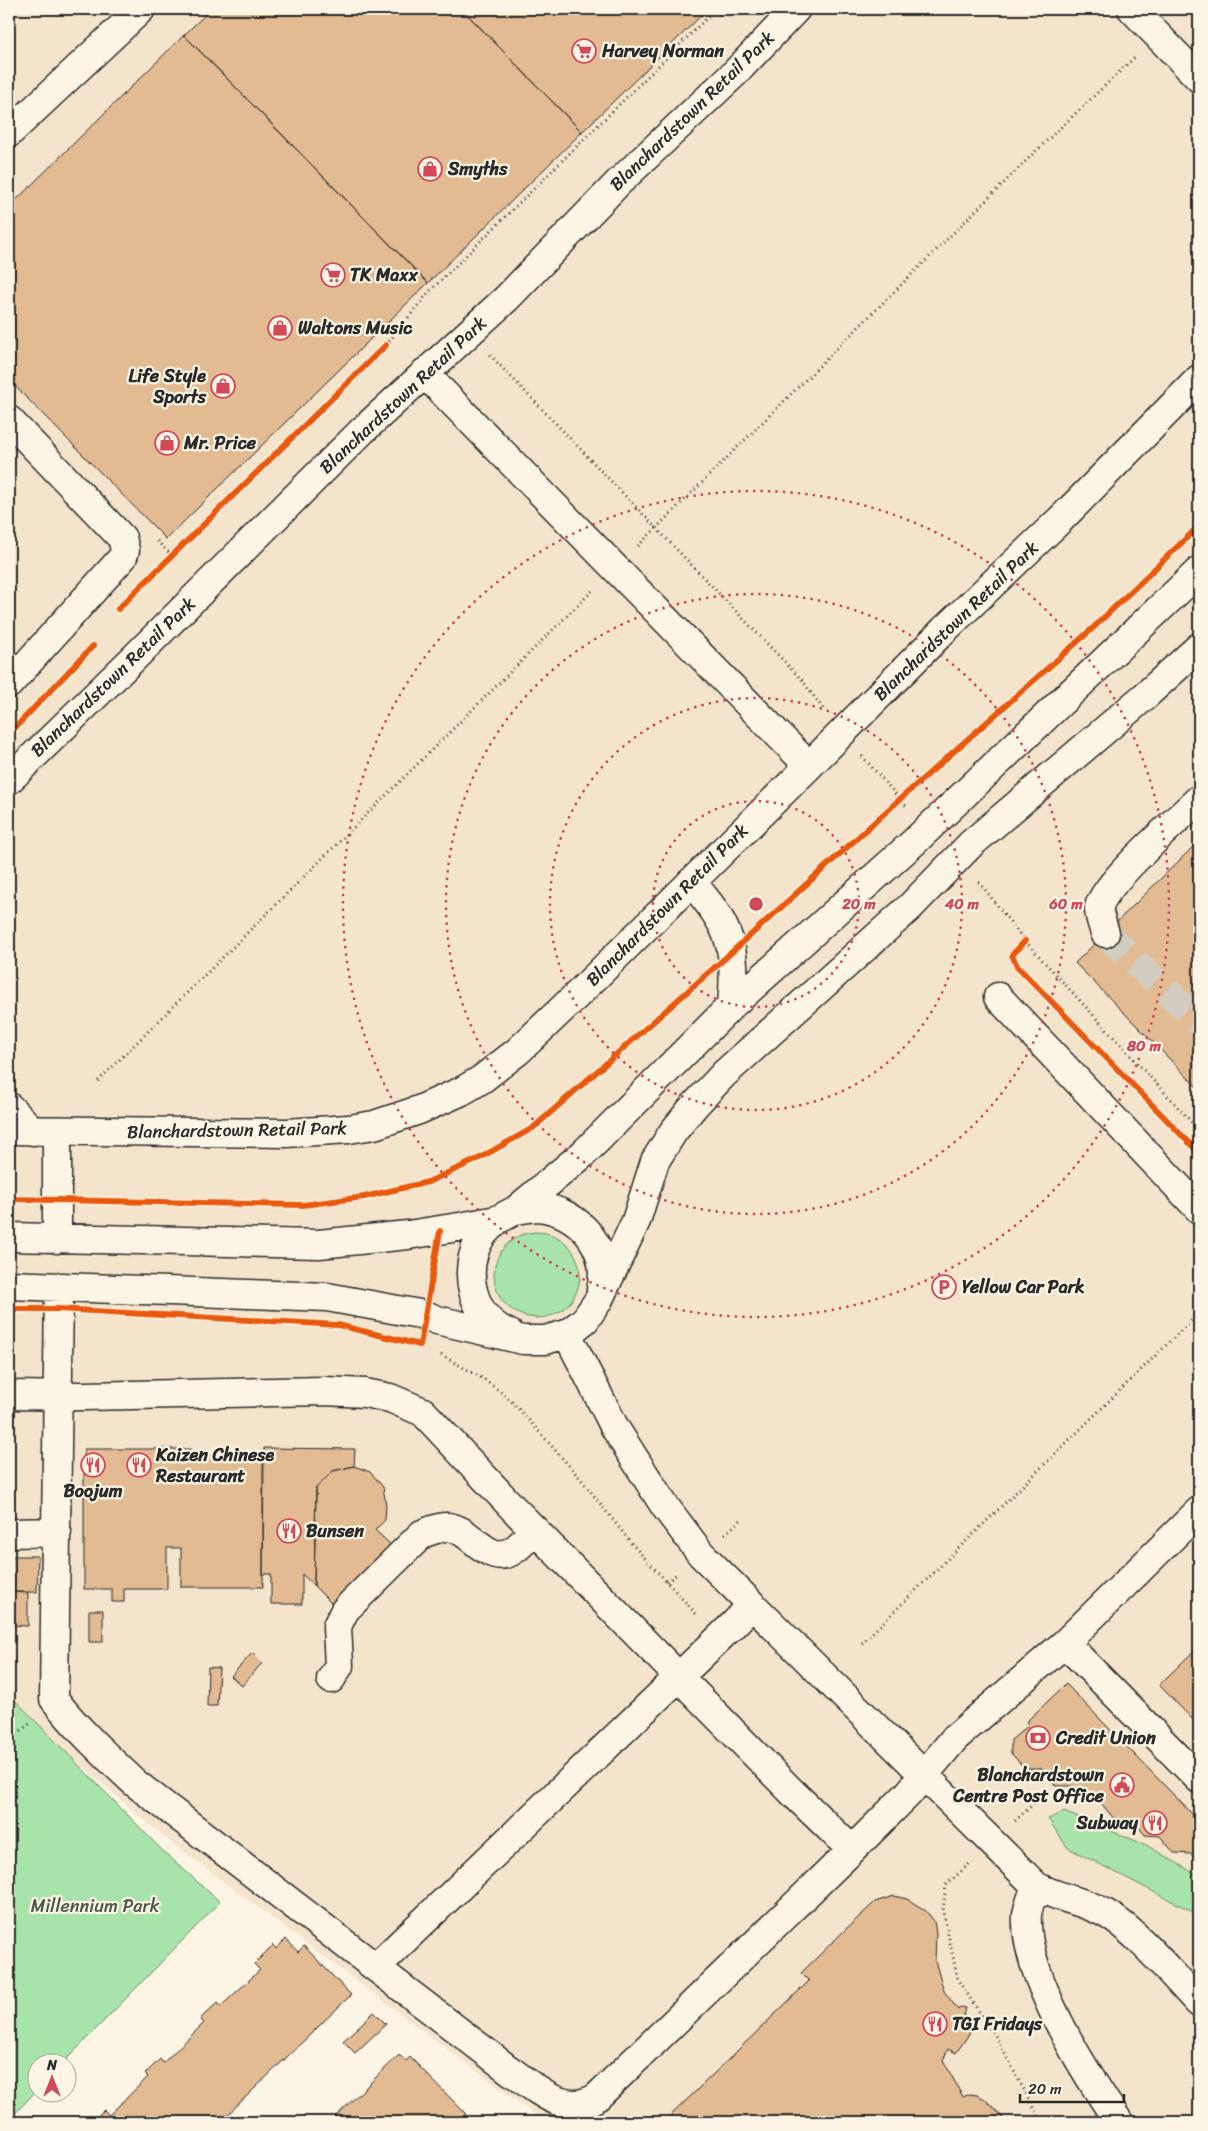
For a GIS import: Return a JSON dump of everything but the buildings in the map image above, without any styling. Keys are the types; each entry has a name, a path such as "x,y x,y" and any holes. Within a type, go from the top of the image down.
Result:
{"street":[{"path":"9,133 142,9"},
{"name":"Blanchardstown Retail Park","path":"9,780 362,431 506,298 618,183 736,72 796,9"},
{"path":"1132,9 1199,78"},
{"path":"424,373 809,766"},
{"name":"Blanchardstown Retail Park","path":"33,1131 318,1132 374,1125 419,1110 462,1092 518,1051 809,766 944,630 1062,519 1199,379"},
{"path":"9,420 122,538 125,550 123,557 9,684"},
{"path":"523,1340 502,1331 490,1321 473,1297 470,1276 472,1255 482,1235 584,1154 732,1005 914,842 1199,571"},
{"path":"9,1284 327,1297 426,1315 437,1320 523,1340 545,1340 567,1334 585,1320 598,1301 636,1221 655,1161 673,1132 694,1106 724,1074 910,906 971,844 1145,696 1199,647"},
{"path":"1105,933 1099,908 1106,892 1132,863 1199,799"},
{"path":"691,882 713,906 725,927 732,952 735,979 732,1005"},
{"path":"998,997 1199,1209"},
{"path":"9,1107 33,1131 57,1239"},
{"path":"9,1237 319,1244 408,1235 465,1226 537,1207 558,1211 577,1221 592,1236 601,1257 603,1272 598,1301"},
{"path":"60,1287 54,1699 73,1723 135,1783 501,2064 557,2102 568,2105 588,2103 597,2097 852,1850 955,1738 1064,1643 1199,1511"},
{"path":"567,1334 615,1428 664,1505 701,1554 1036,1886 1052,1895 1101,1911 1120,1923 1199,2004"},
{"path":"9,1395 365,1392 390,1398 423,1412 679,1678 852,1850"},
{"path":"331,1679 339,1666 337,1626 345,1610 422,1534 436,1529 452,1528 465,1533 486,1552 501,1554 514,1550 535,1530"},
{"path":"9,1533 57,1532"},
{"path":"376,1967 679,1678 751,1605"},
{"path":"1064,1643 1199,1779"},
{"path":"1036,1886 1028,1912 1027,1924 1028,1937 1040,1980 1062,2027 1119,2122"}],"path":[{"path":"379,352 429,292 716,9"},
{"path":"621,94 624,98"},
{"path":"505,207 509,212"},
{"path":"164,562 178,549"},
{"path":"892,806 906,793"},
{"path":"1019,947 1025,941"},
{"path":"862,1643 1199,1313"},
{"path":"435,1353 482,1378 516,1407 580,1478 632,1544 720,1638"},
{"path":"1041,2122 996,2036 958,1980 943,1911 946,1885 1042,1796"}],"shaded area":[{"path":"15,9 1199,9 1199,2122 545,2122 169,1841 22,1715 9,1688 9,14"}],"green space":[{"path":"529,1232 545,1232 554,1235 568,1244 577,1258 580,1275 577,1292 568,1306 554,1315 545,1318 529,1318 513,1311 501,1299 494,1283 494,1267 501,1251 513,1239"},
{"name":"Millennium Park","path":"9,1694 164,1852 220,1902 72,2054 28,2054 28,2100 9,2120"},
{"path":"1064,1812 1146,1845 1199,1876 1199,1915 1068,1848 1048,1819"}],"tunnel":[{"path":"1105,933 1199,1022"}],"cycle path":[{"path":"118,609 386,345"},
{"path":"9,1199 303,1205 364,1197 428,1182 476,1160 533,1128 1093,628 1199,526"},
{"path":"9,734 93,646"},
{"path":"1025,941 1012,955 1017,966 1199,1153"},
{"path":"9,1309 58,1309 338,1325 420,1345 440,1231"}],"place":[{"name":"Harvey Norman","path":"584,51"},
{"name":"Smyths","path":"430,169"},
{"name":"TK Maxx","path":"333,275"},
{"name":"Waltons Music","path":"280,328"},
{"name":"Life Style Sports","path":"223,386"},
{"name":"Mr. Price","path":"167,443"},
{"name":"Yellow Car Park","path":"944,1287"},
{"name":"Boojum","path":"93,1465"},
{"name":"Kaizen Chinese Restaurant","path":"139,1465"},
{"name":"Bunsen","path":"289,1531"},
{"name":"Credit Union","path":"1038,1738"},
{"name":"Blanchardstown Centre Post Office","path":"1122,1785"},
{"name":"Subway","path":"1155,1823"},
{"name":"TGI Fridays","path":"935,2024"}]}
